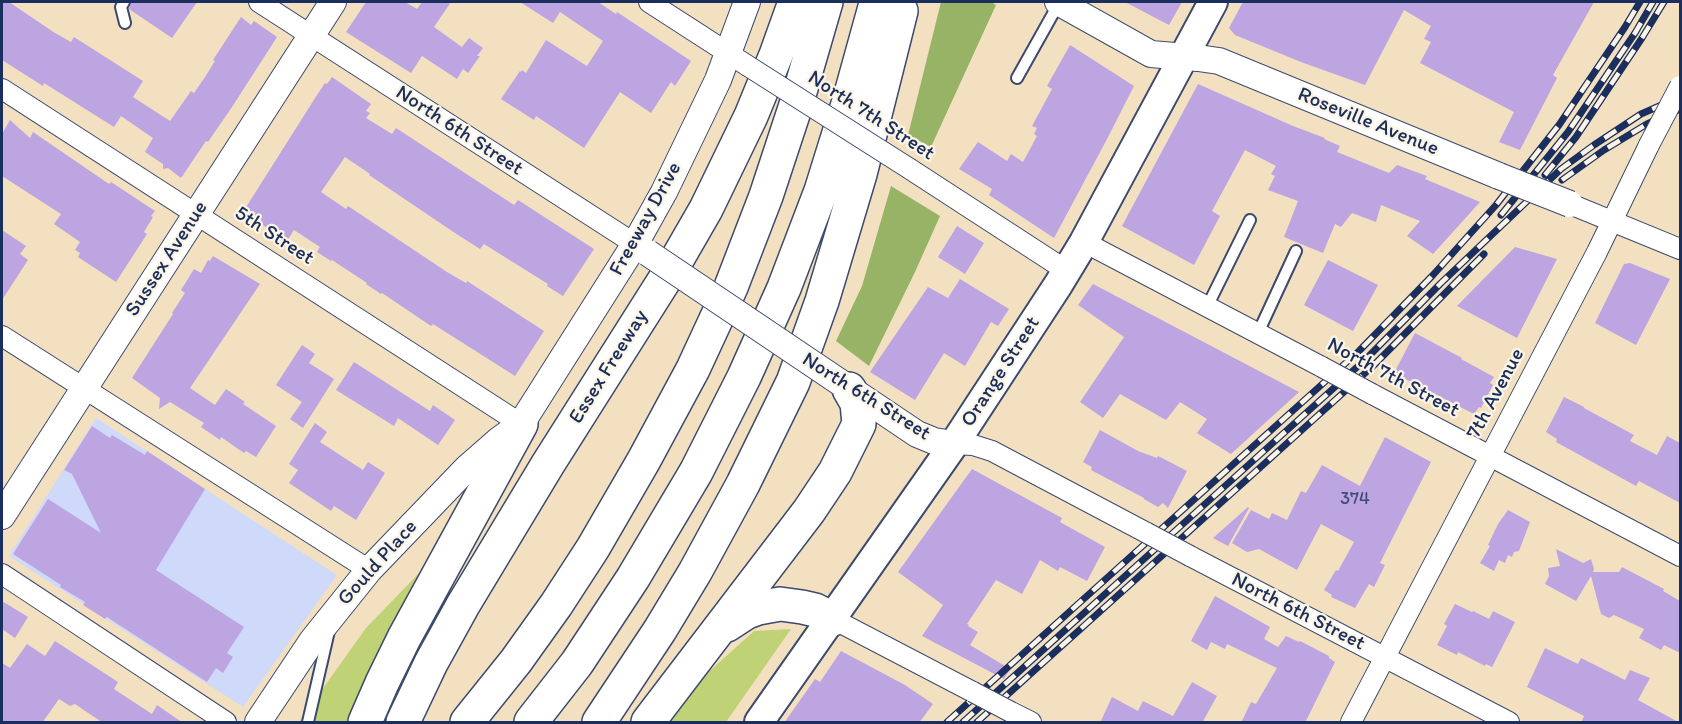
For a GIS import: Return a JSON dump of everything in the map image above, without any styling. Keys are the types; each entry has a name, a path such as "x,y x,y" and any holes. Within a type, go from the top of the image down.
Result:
{"highway":[{"name":"Essex Freeway","path":"403,723 431,663 463,605 548,464 672,268 706,209 751,116 795,2"},
{"path":"467,723 536,634 593,548 693,369 730,287 766,196 797,102 826,2"},
{"path":"531,723 577,663 633,578 696,472 748,368 784,288 821,191 875,7 880,2"},
{"path":"599,723 660,630 700,563 743,484 792,382 822,301 860,174 901,11 897,2"},
{"path":"648,723 809,511 844,457 860,424 857,403 845,386"},
{"path":"365,723 404,638 521,424"},
{"path":"710,641 747,612 769,606 791,604 815,610 833,619"}],"main road":[{"name":"Orange Street","path":"759,723 954,444 1067,271 1213,2"}],"street":[{"name":"North 6th Street","path":"259,2 641,249 917,434 934,441 992,451 1509,723"},
{"name":"Sussex Avenue","path":"2,516 333,2"},
{"name":"North 7th Street","path":"649,2 1067,271"},
{"name":"Freeway Drive","path":"521,424 641,249 705,108 739,59 747,2"},
{"name":"Roseville Avenue","path":"1058,2 1151,54 1219,61 1680,249"},
{"name":"7th Avenue","path":"1351,723 1597,252 1680,86"},
{"name":"5th Street","path":"2,88 521,424"},
{"name":"North 7th Street","path":"1084,242 1680,556"},
{"path":"2,336 369,570"},
{"name":"Gould Place","path":"258,723 312,641 369,570 467,468 521,424"},
{"path":"2,574 226,723"},
{"path":"833,619 1031,723"}],"lane":[{"path":"124,2 121,7 124,23"},
{"path":"1017,78 1058,2"},
{"path":"1207,307 1250,220"},
{"path":"1258,333 1296,251"},
{"path":"308,723 333,613"}],"shaded area":[{"path":"96,418 337,575 243,707 9,556"}],"green space":[{"path":"941,2 991,2 996,5 931,147 908,135"},
{"path":"891,186 940,216 869,366 836,341 862,286"},
{"path":"424,568 349,722 299,722 366,628"},
{"path":"791,629 726,722 665,722 692,687 754,631"}],"building":[{"path":"2,2 9,2 71,42 74,37 143,81 133,97 170,121 191,91 194,93 205,77 215,61 213,60 241,17 251,25 254,21 277,37 232,107 181,178 168,168 163,169 163,164 145,152 153,138 121,116 114,127 44,83 43,86 2,60"},
{"path":"131,2 197,2 172,38 129,9"},
{"path":"366,2 405,2 417,9 422,2 451,2 434,27 462,47 469,38 483,48 477,56 480,56 468,73 463,69 457,79 422,56 411,73 346,32"},
{"path":"520,2 598,2 691,61 675,86 671,82 651,113 620,92 584,148 536,116 534,120 501,99 520,71 526,73 546,40 587,66 603,41 560,12 553,23"},
{"path":"1125,2 1182,2 1169,25"},
{"path":"1243,2 1594,2 1553,75 1557,78 1520,150 1499,142 1514,112 1420,63 1431,42 1424,39 1431,26 1404,10 1365,85 1235,35 1229,28"},
{"path":"1070,45 1134,86 1054,238 989,195 992,189 959,169 978,142 1007,161 1011,154 1023,162 1037,136 1034,134 1037,128 1032,126 1052,89 1047,86"},
{"path":"332,77 371,104 366,111 370,113 366,118 392,134 396,128 514,205 518,200 594,249 563,296 484,244 480,249 345,157 321,192 346,209 348,206 447,272 466,283 467,281 544,331 515,376 433,324 431,326 317,252 320,247 294,230 287,241 243,212 317,95"},
{"path":"1198,84 1325,138 1340,146 1337,152 1389,173 1397,165 1427,176 1425,179 1480,202 1433,254 1407,236 1420,221 1381,205 1376,222 1352,213 1341,227 1335,224 1323,253 1284,237 1298,201 1268,190 1275,176 1271,174 1276,166 1245,150 1212,211 1220,216 1194,265 1122,226"},
{"path":"10,120 30,138 33,132 109,184 111,182 155,211 144,232 147,234 116,282 78,257 80,253 75,250 80,242 54,224 61,214 2,176 2,134"},
{"path":"957,226 984,243 965,274 938,257"},
{"path":"2,230 26,246 20,254 28,260 2,300"},
{"path":"1515,247 1557,259 1517,338 1457,306"},
{"path":"213,256 260,284 190,388 215,405 226,389 245,402 243,404 276,426 256,457 246,451 244,453 221,437 220,440 201,427 204,423 170,402 159,409 160,398 132,378 185,293 181,290 194,269 201,273"},
{"path":"1328,260 1378,285 1353,331 1304,305"},
{"path":"1630,263 1670,279 1636,345 1595,323 1624,264"},
{"path":"960,279 1009,309 998,326 991,322 965,366 944,353 915,400 870,372 928,287 948,298"},
{"path":"1093,284 1299,392 1231,454 1197,433 1207,419 1180,402 1166,420 1120,394 1103,418 1080,402 1124,337 1078,305"},
{"path":"1415,333 1494,377 1490,383 1493,385 1481,408 1479,407 1474,414 1394,373"},
{"path":"302,345 315,354 309,363 334,379 303,428 290,419 302,402 276,385"},
{"path":"354,362 430,411 433,405 455,420 438,445 398,418 394,426 336,390"},
{"path":"1564,397 1634,435 1630,441 1657,455 1667,436 1680,443 1680,503 1639,481 1636,486 1556,442 1557,439 1546,432"},
{"path":"315,423 327,432 320,442 363,470 368,462 385,473 356,520 334,506 331,511 289,483 298,470 289,464"},
{"path":"92,426 110,438 112,435 145,455 147,451 205,489 156,570 244,627 227,653 233,657 223,673 216,668 207,682 107,617 105,619 83,605 85,602 13,554 48,499 101,533 72,474 64,470"},
{"path":"1100,430 1138,451 1157,458 1158,456 1187,471 1168,508 1163,503 1158,507 1091,470 1092,467 1083,462"},
{"path":"1385,437 1431,462 1380,563 1385,565 1374,587 1369,584 1355,608 1331,597 1332,595 1324,590 1336,570 1338,571 1354,542 1321,524 1297,570 1259,549 1247,552 1232,543 1251,510 1269,519 1272,513 1287,520 1301,491 1306,493 1322,465 1360,486"},
{"path":"972,469 1062,518 1060,522 1105,547 1087,581 1060,567 1058,571 1040,560 1022,594 996,580 967,624 978,632 970,645 1010,669 1004,679 922,636 943,605 898,572"},
{"path":"1248,507 1228,546 1213,538"},
{"path":"1508,510 1530,522 1519,551 1514,552 1512,557 1508,555 1505,563 1499,560 1494,571 1480,563 1490,546 1488,545 1498,524"},
{"path":"1556,549 1583,563 1591,559 1593,572 1619,572 1622,567 1664,589 1663,591 1680,601 1680,653 1664,645 1661,650 1639,638 1644,629 1614,615 1609,618 1601,614 1591,576 1576,601 1545,584 1549,576 1548,568 1560,566"},
{"path":"1215,596 1270,627 1264,639 1278,647 1286,636 1329,656 1335,662 1305,723 1241,723 1251,702 1256,704 1277,668 1227,644 1225,649 1211,642 1207,650 1191,641"},
{"path":"2,601 28,617 15,638 2,629"},
{"path":"1455,604 1489,619 1493,611 1515,622 1492,667 1486,664 1485,666 1458,652 1457,655 1437,645 1447,626 1444,624"},
{"path":"55,641 118,682 114,689 152,714 157,705 183,723 103,723 75,704 70,706 59,699 42,723 2,723 2,663 10,668 27,644 45,656"},
{"path":"1545,648 1578,664 1581,658 1625,680 1630,670 1650,678 1638,700 1680,723 1581,723 1584,716 1527,687"},
{"path":"841,651 905,685 933,704 919,723 784,723 815,679 820,682"},
{"path":"1192,682 1217,696 1202,723 1100,723 1112,697 1138,711 1143,701 1173,716"}],"railway":[{"path":"947,722 1359,351 1433,275 1496,205 1559,125 1640,2"},
{"path":"1501,215 1568,132 1635,33 1653,2"},
{"path":"1545,175 1576,137 1664,2"},
{"path":"963,722 1366,359 1441,283 1561,169 1641,114 1680,97"},
{"path":"1562,180 1604,150 1647,124 1680,109"},
{"path":"977,722 1373,366 1484,254"}]}
